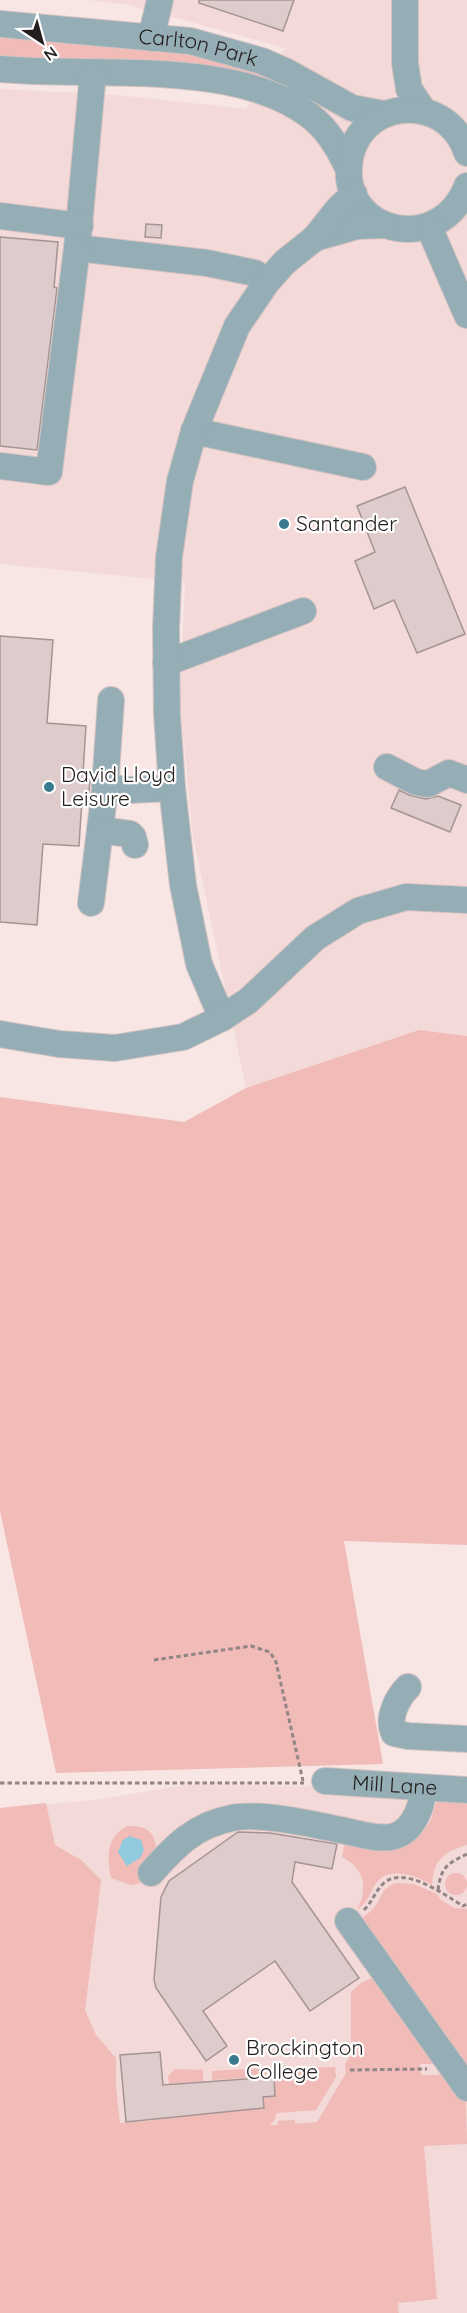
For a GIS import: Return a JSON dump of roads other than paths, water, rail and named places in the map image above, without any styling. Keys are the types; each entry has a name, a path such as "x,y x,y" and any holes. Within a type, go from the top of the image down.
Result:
{"street":[{"path":"152,38 160,0"},
{"path":"405,0 405,63 409,88 423,110"},
{"name":"Carlton Park","path":"0,24 190,41 262,61 352,108 384,114"},
{"name":"Carlton Park","path":"0,69 192,77 229,82 262,92 291,104 316,120 338,146 348,168 354,194"},
{"path":"0,466 49,472 78,237 93,73"},
{"path":"348,168 351,152 358,136 369,124 384,114 403,109 423,110 440,117 454,128 464,143 467,153"},
{"path":"222,1018 199,964 183,885 172,788 166,663 169,557 180,481 194,431 237,326 267,282 285,262 315,238 338,209 354,194 361,207 385,225 414,230 429,226 447,216 461,200 467,186"},
{"path":"0,216 78,237 255,273 267,282"},
{"path":"315,238 357,226 385,225"},
{"path":"429,226 467,315"},
{"path":"194,431 363,467"},
{"path":"166,663 303,611"},
{"path":"91,903 105,787 111,700"},
{"path":"387,767 416,782 428,784 449,773 467,780"},
{"path":"105,787 129,790 172,788"},
{"path":"100,830 130,834 135,845"},
{"path":"0,1034 59,1044 116,1048 183,1037 222,1018 248,1000 315,938 358,911 406,897 467,900"},
{"path":"408,1687 396,1702 392,1726 394,1733 408,1736 467,1739"},
{"name":"Mill Lane","path":"314,1782 467,1790"},
{"path":"151,1873 178,1843 204,1826 234,1817 275,1818 363,1835 394,1837 409,1828 417,1814 422,1794 421,1788"},
{"path":"348,1922 460,2078"}],"water":[{"path":"130,1836 141,1840 144,1850 140,1858 127,1866 118,1852 123,1840"}],"place":[{"name":"Santander","path":"284,524"},
{"name":"David Lloyd Leisure","path":"49,787"},
{"name":"Brockington College","path":"234,2060"}]}
